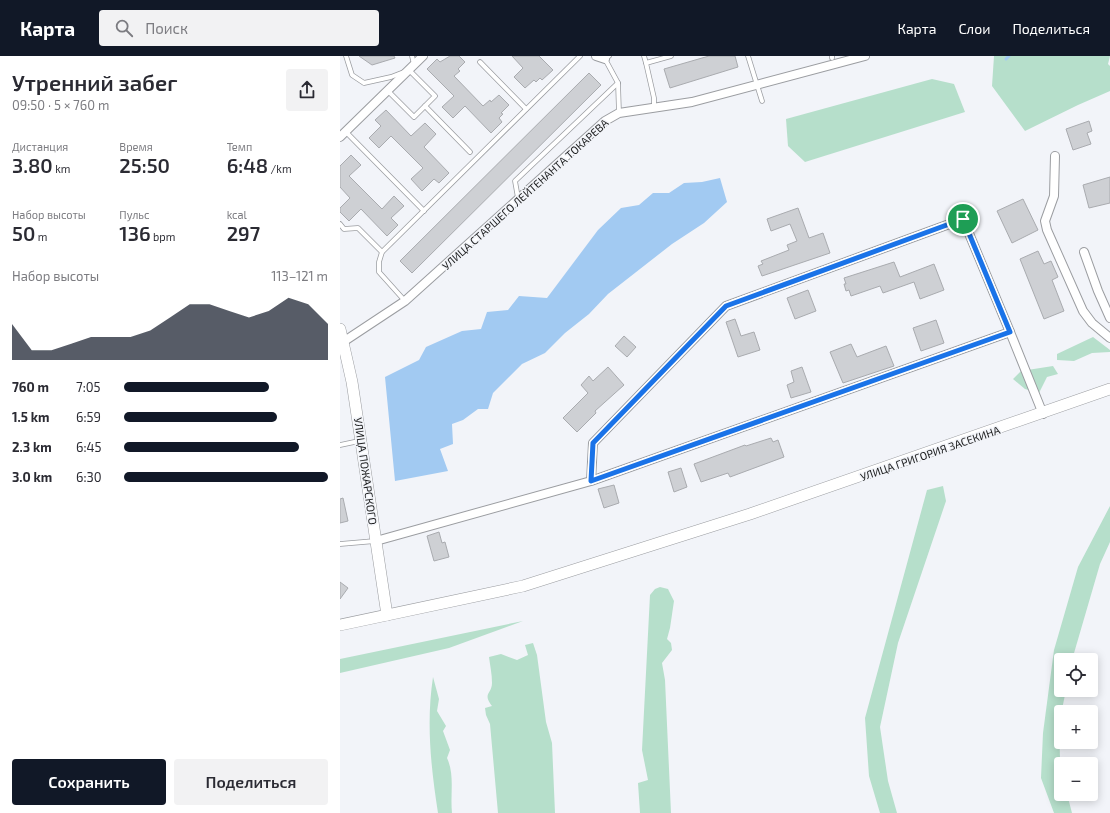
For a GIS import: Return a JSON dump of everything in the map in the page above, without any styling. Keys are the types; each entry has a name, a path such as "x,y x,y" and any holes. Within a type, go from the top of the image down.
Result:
{"main road":[{"name":"УЛИЦА ПОЖАРСКОГО","path":"340,329 361,440 388,614"},
{"name":"УЛИЦА ГРИГОРИЯ ЗАСЕКИНА","path":"340,625 524,586 750,514 1043,414 1110,389"}],"street":[{"path":"343,134 423,56"},
{"path":"596,56 607,58"},
{"name":"УЛИЦА СТАРШЕГО ЛЕЙТЕНАНТА ТОКАРЕВА","path":"342,343 405,301 606,120 619,113 692,102 865,56"},
{"path":"1055,156 1054,196 1045,221 1047,230 1082,311 1092,323 1110,338"},
{"path":"591,481 593,443 726,306 963,219 1043,414"},
{"path":"1084,252 1098,291 1110,318"},
{"path":"376,541 591,481 1010,332"}],"lane":[{"path":"346,56 352,75 364,83 391,77 412,67"},
{"path":"388,90 414,117 435,96 412,67 412,56"},
{"path":"405,301 379,272 379,262 382,252 580,56"},
{"path":"644,56 654,98 654,108"},
{"path":"646,64 660,58 671,56"},
{"path":"748,56 756,86 762,101"},
{"path":"607,58 618,82 619,113"},
{"path":"480,62 526,109"},
{"path":"518,199 515,181 618,82"},
{"path":"425,106 470,152"},
{"path":"343,134 424,211"},
{"path":"340,224 344,229 358,228 382,252"},
{"path":"340,445 361,440"},
{"path":"340,544 376,541"}],"green space":[{"path":"994,56 1110,56 1108,64 1110,66 1110,91 1025,131 992,86"},
{"path":"932,79 954,84 965,112 805,162 788,146 786,119"},
{"path":"1093,337 1110,350 1110,352 1092,353 1074,361 1057,360 1057,354"},
{"path":"1053,366 1058,374 1047,377 1039,393 1025,389 1013,379 1021,371"},
{"path":"943,486 946,501 898,643 880,727 888,781 897,813 880,813 869,776 865,718 927,490"},
{"path":"1110,506 1110,542 1100,564 1074,653 1054,653 1054,697 1065,697 1063,705 1054,705 1054,749 1060,749 1060,757 1054,757 1054,801 1069,801 1072,813 1054,813 1041,778 1043,733 1054,650 1078,567"},
{"path":"660,587 668,589 674,601 667,639 671,643 672,650 662,663 665,680 671,813 640,813 638,783 648,780 642,750 650,595 655,589"},
{"path":"523,621 449,648 340,673 340,659"},
{"path":"533,643 537,655 546,722 552,743 555,813 498,813 490,724 485,708 492,706 488,698 492,687 489,657 501,654 517,660 528,655 525,645"},
{"path":"433,677 439,699 437,711 446,726 443,731 450,750 447,758 452,778 452,813 438,813 435,796 430,745 430,711"}],"water":[{"path":"720,178 727,202 704,223 672,244 608,294 589,314 565,333 545,353 522,364 493,393 488,409 478,409 463,420 452,424 453,444 440,449 448,471 395,481 385,377 419,360 426,347 462,331 481,329 487,312 508,310 519,296 547,298 598,230 621,208 639,205 653,193 669,193 684,183 702,182"}],"building":[{"path":"359,56 394,56 395,58 372,65"},
{"path":"450,56 459,56 465,62 458,69 460,71 454,76 483,106 490,100 491,102 499,95 509,105 501,113 503,114 499,118 502,122 491,133 465,106 453,118 442,107 454,96 427,69 437,59 440,62"},
{"path":"512,56 539,56 553,70 542,80 540,78 536,82 534,80 525,88 514,77 523,68"},
{"path":"709,56 735,56 738,67 670,88 664,69"},
{"path":"589,73 601,85 412,273 400,261"},
{"path":"386,110 411,136 425,123 436,134 424,147 449,173 439,183 434,179 422,191 411,179 423,168 391,136 379,148 369,138 381,126 375,120"},
{"path":"1089,121 1092,131 1087,133 1091,144 1073,150 1066,129"},
{"path":"351,155 361,165 349,176 382,209 394,196 404,206 391,218 398,225 387,236 361,209 349,221 340,212 340,208 350,198 340,187 340,166"},
{"path":"1110,177 1110,203 1089,208 1083,185"},
{"path":"1023,199 1038,230 1012,243 997,211"},
{"path":"798,208 809,238 823,233 830,253 762,276 758,266 763,264 761,261 789,250 787,245 797,241 790,224 771,231 767,219"},
{"path":"1038,251 1044,264 1051,261 1058,277 1052,280 1064,311 1044,319 1020,259"},
{"path":"894,262 900,277 934,264 944,290 920,299 914,282 883,293 880,286 851,296 849,290 846,291 844,278"},
{"path":"808,290 816,311 795,319 787,298"},
{"path":"735,319 741,336 754,332 760,350 738,357 726,322"},
{"path":"936,320 944,343 921,351 913,328"},
{"path":"624,336 636,347 627,357 615,346"},
{"path":"851,344 857,357 886,346 894,366 843,383 830,352"},
{"path":"608,367 624,385 595,411 596,413 577,432 563,418 588,393 581,385 589,376 593,381"},
{"path":"802,367 811,392 791,398 787,385 794,382 791,371"},
{"path":"771,438 773,442 778,440 784,457 730,477 728,473 701,482 694,464 745,445 746,446"},
{"path":"681,468 687,487 674,492 668,472"},
{"path":"614,485 619,503 604,508 598,489"},
{"path":"343,498 348,521 340,523 340,499"},
{"path":"439,532 442,543 445,542 449,557 434,561 427,536"},
{"path":"340,582 348,588 340,599"}],"waterway":[{"path":"1006,59 1009,56"}],"route":[{"path":"963,219 1010,332 654,460 591,481 593,443 726,306 963,219"}]}
